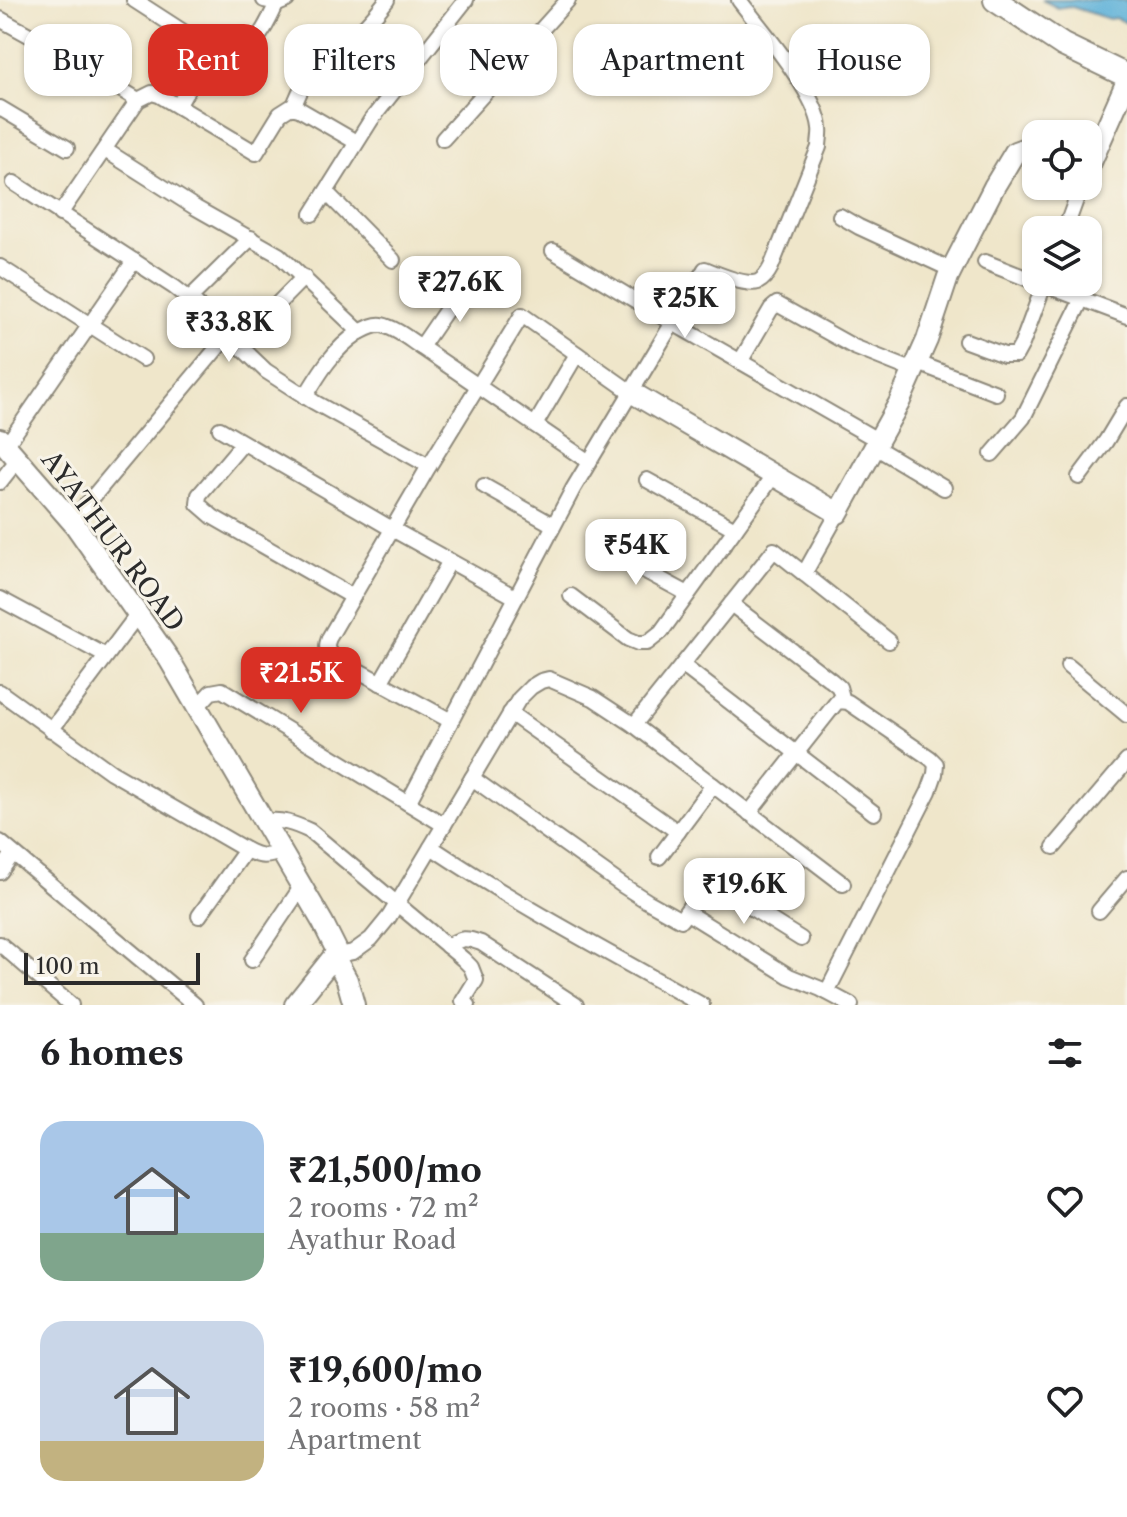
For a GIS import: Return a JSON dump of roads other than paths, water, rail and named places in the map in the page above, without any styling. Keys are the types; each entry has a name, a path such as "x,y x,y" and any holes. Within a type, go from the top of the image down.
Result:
{"main road":[{"path":"995,0 1063,45 1127,78"}],"street":[{"path":"134,0 171,24"},
{"path":"293,108 309,76 358,34 387,0"},
{"path":"312,214 356,142 466,0"},
{"path":"443,139 568,0"},
{"path":"408,803 553,525 705,269 743,282 755,283 766,275 819,147 820,127 815,108 798,78 739,0"},
{"path":"265,24 276,1"},
{"path":"0,19 138,100"},
{"path":"1102,136 1127,78"},
{"path":"60,214 138,100 152,93 256,153 280,114 293,108 356,142"},
{"path":"178,106 184,96"},
{"path":"0,108 67,148"},
{"path":"804,574 916,367 952,270 1010,159 1022,149"},
{"path":"105,150 196,208 279,255 360,332"},
{"path":"14,183 189,299 266,371 305,397 429,466"},
{"path":"326,192 393,260"},
{"path":"840,216 952,270"},
{"path":"189,299 251,238"},
{"path":"553,251 877,444 944,488"},
{"path":"0,482 8,448 134,261"},
{"path":"985,262 1022,276"},
{"path":"0,267 143,359"},
{"path":"72,522 232,340 304,277"},
{"path":"421,347 458,293 477,278"},
{"path":"966,341 1004,355 1016,355 1037,296"},
{"path":"1074,296 1127,316"},
{"path":"992,454 1023,418 1082,299"},
{"path":"740,362 777,304 854,347 996,393"},
{"path":"451,721 328,652 326,645 429,466 522,315 631,392 838,513"},
{"path":"305,397 334,352 360,332 379,325 421,347 589,462"},
{"path":"535,425 577,354"},
{"path":"1079,477 1127,406"},
{"path":"220,429 515,597"},
{"path":"243,443 199,495 198,504 213,517 353,597"},
{"name":"AYATHUR ROAD","path":"8,448 72,522 169,659 323,923 336,949 334,956 347,980 354,1005"},
{"path":"571,596 628,639 647,643 661,632 774,475"},
{"path":"647,480 735,529"},
{"path":"484,486 553,525"},
{"path":"601,547 688,594"},
{"path":"634,725 774,550 889,641"},
{"path":"380,683 450,561"},
{"path":"0,599 106,656"},
{"path":"731,604 839,687 843,701"},
{"path":"51,730 138,614"},
{"path":"682,665 874,813"},
{"path":"1068,666 1127,715"},
{"path":"295,1005 334,956 362,947 380,929 510,713 531,687 549,679 593,698 634,725 843,884"},
{"path":"198,706 211,692 222,690 444,825"},
{"path":"0,692 111,772 246,850 259,857 281,851"},
{"path":"749,813 836,703 843,701 936,764 935,774 827,992"},
{"path":"510,713 678,832"},
{"path":"1054,847 1127,761"},
{"path":"472,778 647,901 681,920 707,880 801,939"},
{"path":"659,857 713,785"},
{"path":"264,822 284,821 310,831 471,967 476,980 463,1001 468,1005"},
{"path":"0,842 195,1005"},
{"path":"431,847 525,906 702,1005"},
{"path":"199,916 246,850"},
{"path":"0,872 13,854"},
{"path":"1099,911 1127,878"},
{"path":"252,960 302,886"},
{"path":"686,912 789,976 851,1005"},
{"path":"447,946 468,938 481,943 576,1005"},
{"path":"0,944 71,1005"}],"water":[{"path":"1042,0 1127,0 1127,23 1069,6 1058,8"}]}
